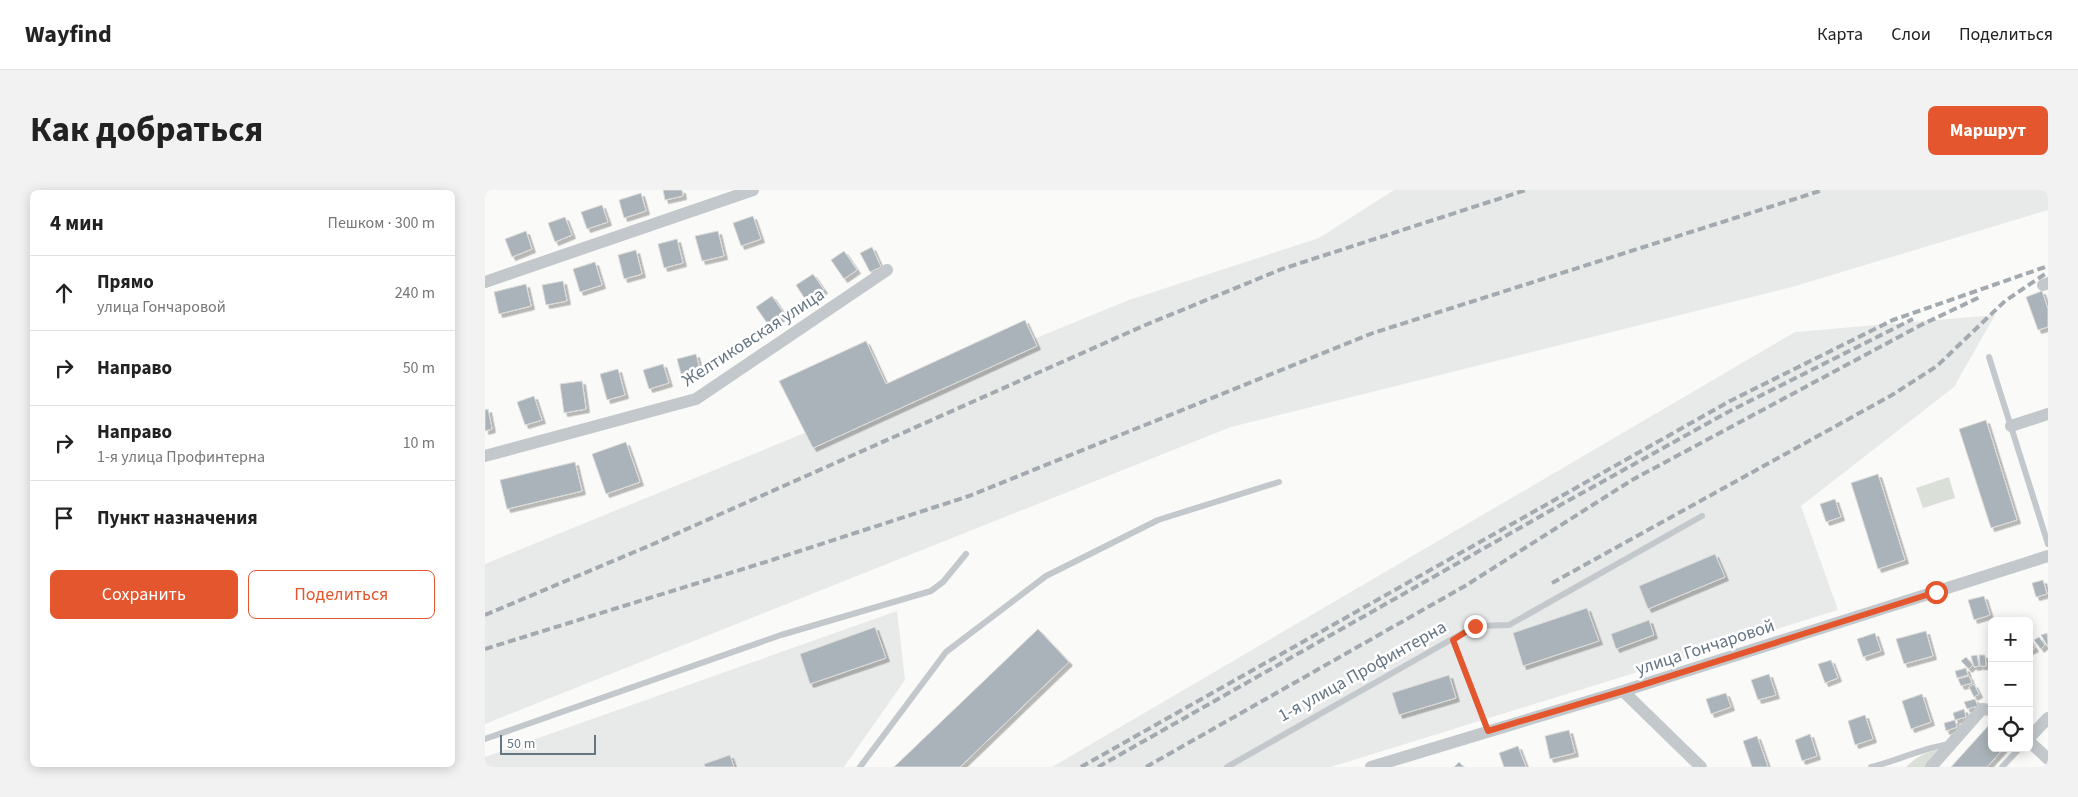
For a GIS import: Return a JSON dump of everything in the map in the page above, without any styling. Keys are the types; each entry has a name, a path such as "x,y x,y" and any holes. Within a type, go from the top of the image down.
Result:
{"street":[{"path":"485,282 753,190"},
{"name":"Желтиковская улица","path":"485,456 695,399 887,270"},
{"path":"2011,426 2048,414"},
{"name":"улица Гончаровой","path":"1371,767 1389,764 1488,731 1623,691 2048,556"},
{"path":"1623,691 1701,767"},
{"path":"1931,767 1982,709 1988,710"},
{"path":"2033,735 2048,718"},
{"path":"2033,743 2048,759"}],"lane":[{"path":"1989,357 2048,544"},
{"path":"859,767 946,652 1046,576 1157,520 1279,482"},
{"name":"1-я улица Профинтерна","path":"1227,767 1475,626 1509,624 1702,516"},
{"path":"485,739 781,635 931,591 943,582 966,554"},
{"path":"1453,640 1488,731"},
{"path":"1871,767 1886,764 1935,746 1953,743"},
{"path":"2002,767 2016,752"}],"shaded area":[{"path":"1394,190 2048,190 2048,210 1792,287 1231,427 485,724 485,564 1129,300 1319,238"},
{"path":"1995,315 1954,387 1801,506 1838,610 1331,767 1052,767 1795,332"},
{"path":"1949,477 1955,498 1923,508 1916,488"},
{"path":"897,611 905,680 844,767 485,767 485,757"},
{"path":"1945,749 1928,767 1906,767 1924,754"}],"building":[{"path":"663,190 682,190 683,196 665,200"},
{"path":"641,193 646,211 624,218 619,200"},
{"path":"602,205 608,222 587,229 581,212"},
{"path":"753,216 761,239 741,246 733,223"},
{"path":"565,217 572,235 555,242 548,223"},
{"path":"526,231 532,249 512,257 505,239"},
{"path":"718,231 724,256 702,261 695,236"},
{"path":"677,239 683,263 664,268 658,244"},
{"path":"872,247 881,267 870,272 860,253"},
{"path":"636,250 642,274 624,279 618,255"},
{"path":"844,251 857,270 844,279 831,260"},
{"path":"595,262 602,285 580,292 573,269"},
{"path":"813,274 824,290 807,302 796,285"},
{"path":"563,281 567,301 546,305 542,285"},
{"path":"526,284 531,306 499,314 494,292"},
{"path":"2042,291 2048,309 2048,327 2038,330 2026,297"},
{"path":"772,296 785,315 769,326 756,307"},
{"path":"1025,320 1037,346 813,448 779,381 866,341 886,384"},
{"path":"696,354 701,373 682,378 677,359"},
{"path":"663,364 669,383 649,389 643,370"},
{"path":"618,369 625,395 607,400 600,374"},
{"path":"582,381 586,409 564,413 560,384"},
{"path":"534,396 542,420 525,425 517,402"},
{"path":"488,409 492,429 485,431 485,410"},
{"path":"1986,420 2017,520 1991,528 1959,429"},
{"path":"626,442 640,482 606,494 592,454"},
{"path":"575,462 582,491 507,509 500,480"},
{"path":"1878,474 1905,560 1878,569 1851,483"},
{"path":"1835,499 1841,517 1826,522 1820,504"},
{"path":"1715,554 1725,577 1648,609 1639,586"},
{"path":"2043,580 2047,594 2036,597 2032,583"},
{"path":"1984,596 1990,615 1974,620 1968,600"},
{"path":"1587,608 1599,641 1523,666 1513,633"},
{"path":"1649,620 1654,635 1616,649 1611,634"},
{"path":"875,627 886,658 810,684 800,654"},
{"path":"1038,629 1069,662 960,767 894,767"},
{"path":"1926,631 1933,656 1904,664 1896,639"},
{"path":"1875,633 1881,651 1863,657 1857,639"},
{"path":"2047,633 2048,644 2047,645 2041,635"},
{"path":"2039,637 2045,645 2041,649 2034,640"},
{"path":"1977,655 1979,666 1974,667 1971,656"},
{"path":"1979,655 1985,655 1986,666 1980,666"},
{"path":"1966,657 1973,665 1969,669 1961,661"},
{"path":"1831,660 1838,678 1825,683 1818,664"},
{"path":"1966,668 1968,675 1957,678 1955,671"},
{"path":"1769,674 1776,695 1758,700 1751,680"},
{"path":"1449,675 1456,698 1399,715 1392,693"},
{"path":"1969,676 1972,683 1961,686 1958,679"},
{"path":"1974,684 1979,694 1974,697 1969,687"},
{"path":"1726,693 1731,707 1711,714 1706,699"},
{"path":"1922,694 1931,722 1911,729 1902,701"},
{"path":"1975,699 1978,706 1967,709 1964,702"},
{"path":"1964,709 1966,717 1955,720 1953,713"},
{"path":"1865,715 1873,739 1855,745 1848,721"},
{"path":"1955,720 1957,727 1946,731 1944,723"},
{"path":"1988,726 1988,752 2000,752 1987,767 1951,767"},
{"path":"1569,730 1575,753 1550,759 1545,736"},
{"path":"1810,734 1817,756 1802,761 1795,740"},
{"path":"1757,736 1768,767 1752,767 1743,741"},
{"path":"1518,746 1526,767 1504,767 1499,753"},
{"path":"730,755 734,767 705,767 704,764"},
{"path":"1459,762 1464,767 1454,767"}],"railway":[{"path":"485,615 651,545 1143,326 1282,269 1526,190"},
{"path":"485,649 772,560 969,496 1373,333 1823,190"},
{"path":"1081,767 1730,401 1893,320 2048,266"},
{"path":"1552,583 1892,395 1937,366 2005,301 2048,272"},
{"path":"1146,767 1465,586 1632,480 1921,325 1982,296"},
{"path":"1098,767 1728,412 1913,319"}],"route":[{"path":"1475,626 1453,640 1488,731 1623,691 1936,592"}]}
